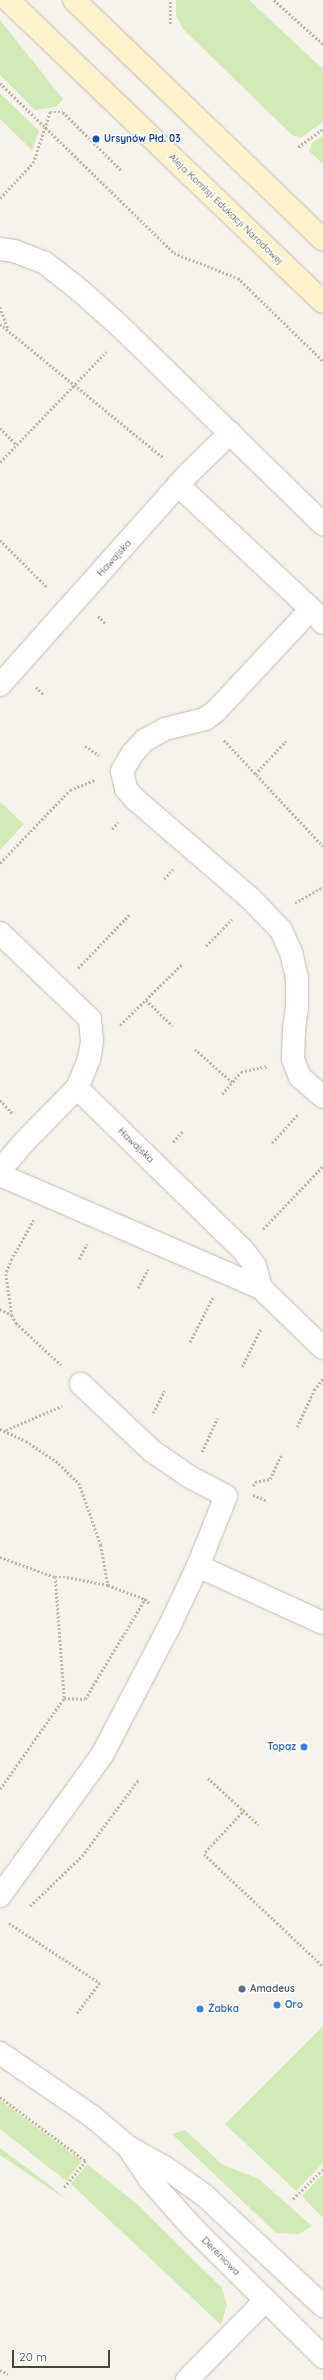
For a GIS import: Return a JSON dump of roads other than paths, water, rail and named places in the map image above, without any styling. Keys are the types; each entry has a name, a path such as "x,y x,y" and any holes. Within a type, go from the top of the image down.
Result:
{"main road":[{"name":"Aleja Komisji Edukacji Narodowej","path":"8,0 323,302"},
{"path":"74,0 323,240"}],"street":[{"path":"0,249 14,251 45,264 125,331 323,524"},
{"name":"Hawajska","path":"0,685 182,480 230,433"},
{"path":"182,480 317,616 216,711 205,719 165,728 145,740 132,754 122,771 126,789 136,800 250,898 281,930 291,952 297,979 297,1006 293,1059 300,1077 323,1097"},
{"path":"0,933 90,1019 92,1029 89,1059 77,1088 25,1141 0,1170"},
{"name":"Hawajska","path":"77,1088 243,1250 255,1266 267,1294"},
{"path":"0,1175 47,1197 225,1273 267,1294 323,1348"},
{"path":"1,1891 102,1755 169,1628 198,1566 226,1496 190,1477 152,1451 84,1387"},
{"path":"198,1566 323,1623"},
{"name":"Dereniowa","path":"0,2053 93,2117 128,2147 166,2168 204,2195 323,2306"},
{"name":"Dereniowa","path":"128,2147 151,2181 191,2226 323,2357"},
{"path":"187,2380 265,2301"}],"place":[{"name":"Ursynów Płd. 03","path":"96,139"},
{"name":"Topaz","path":"304,1747"},
{"name":"Amadeus","path":"242,1989"},
{"name":"Oro","path":"277,2005"},
{"name":"Żabka","path":"200,2009"}]}
